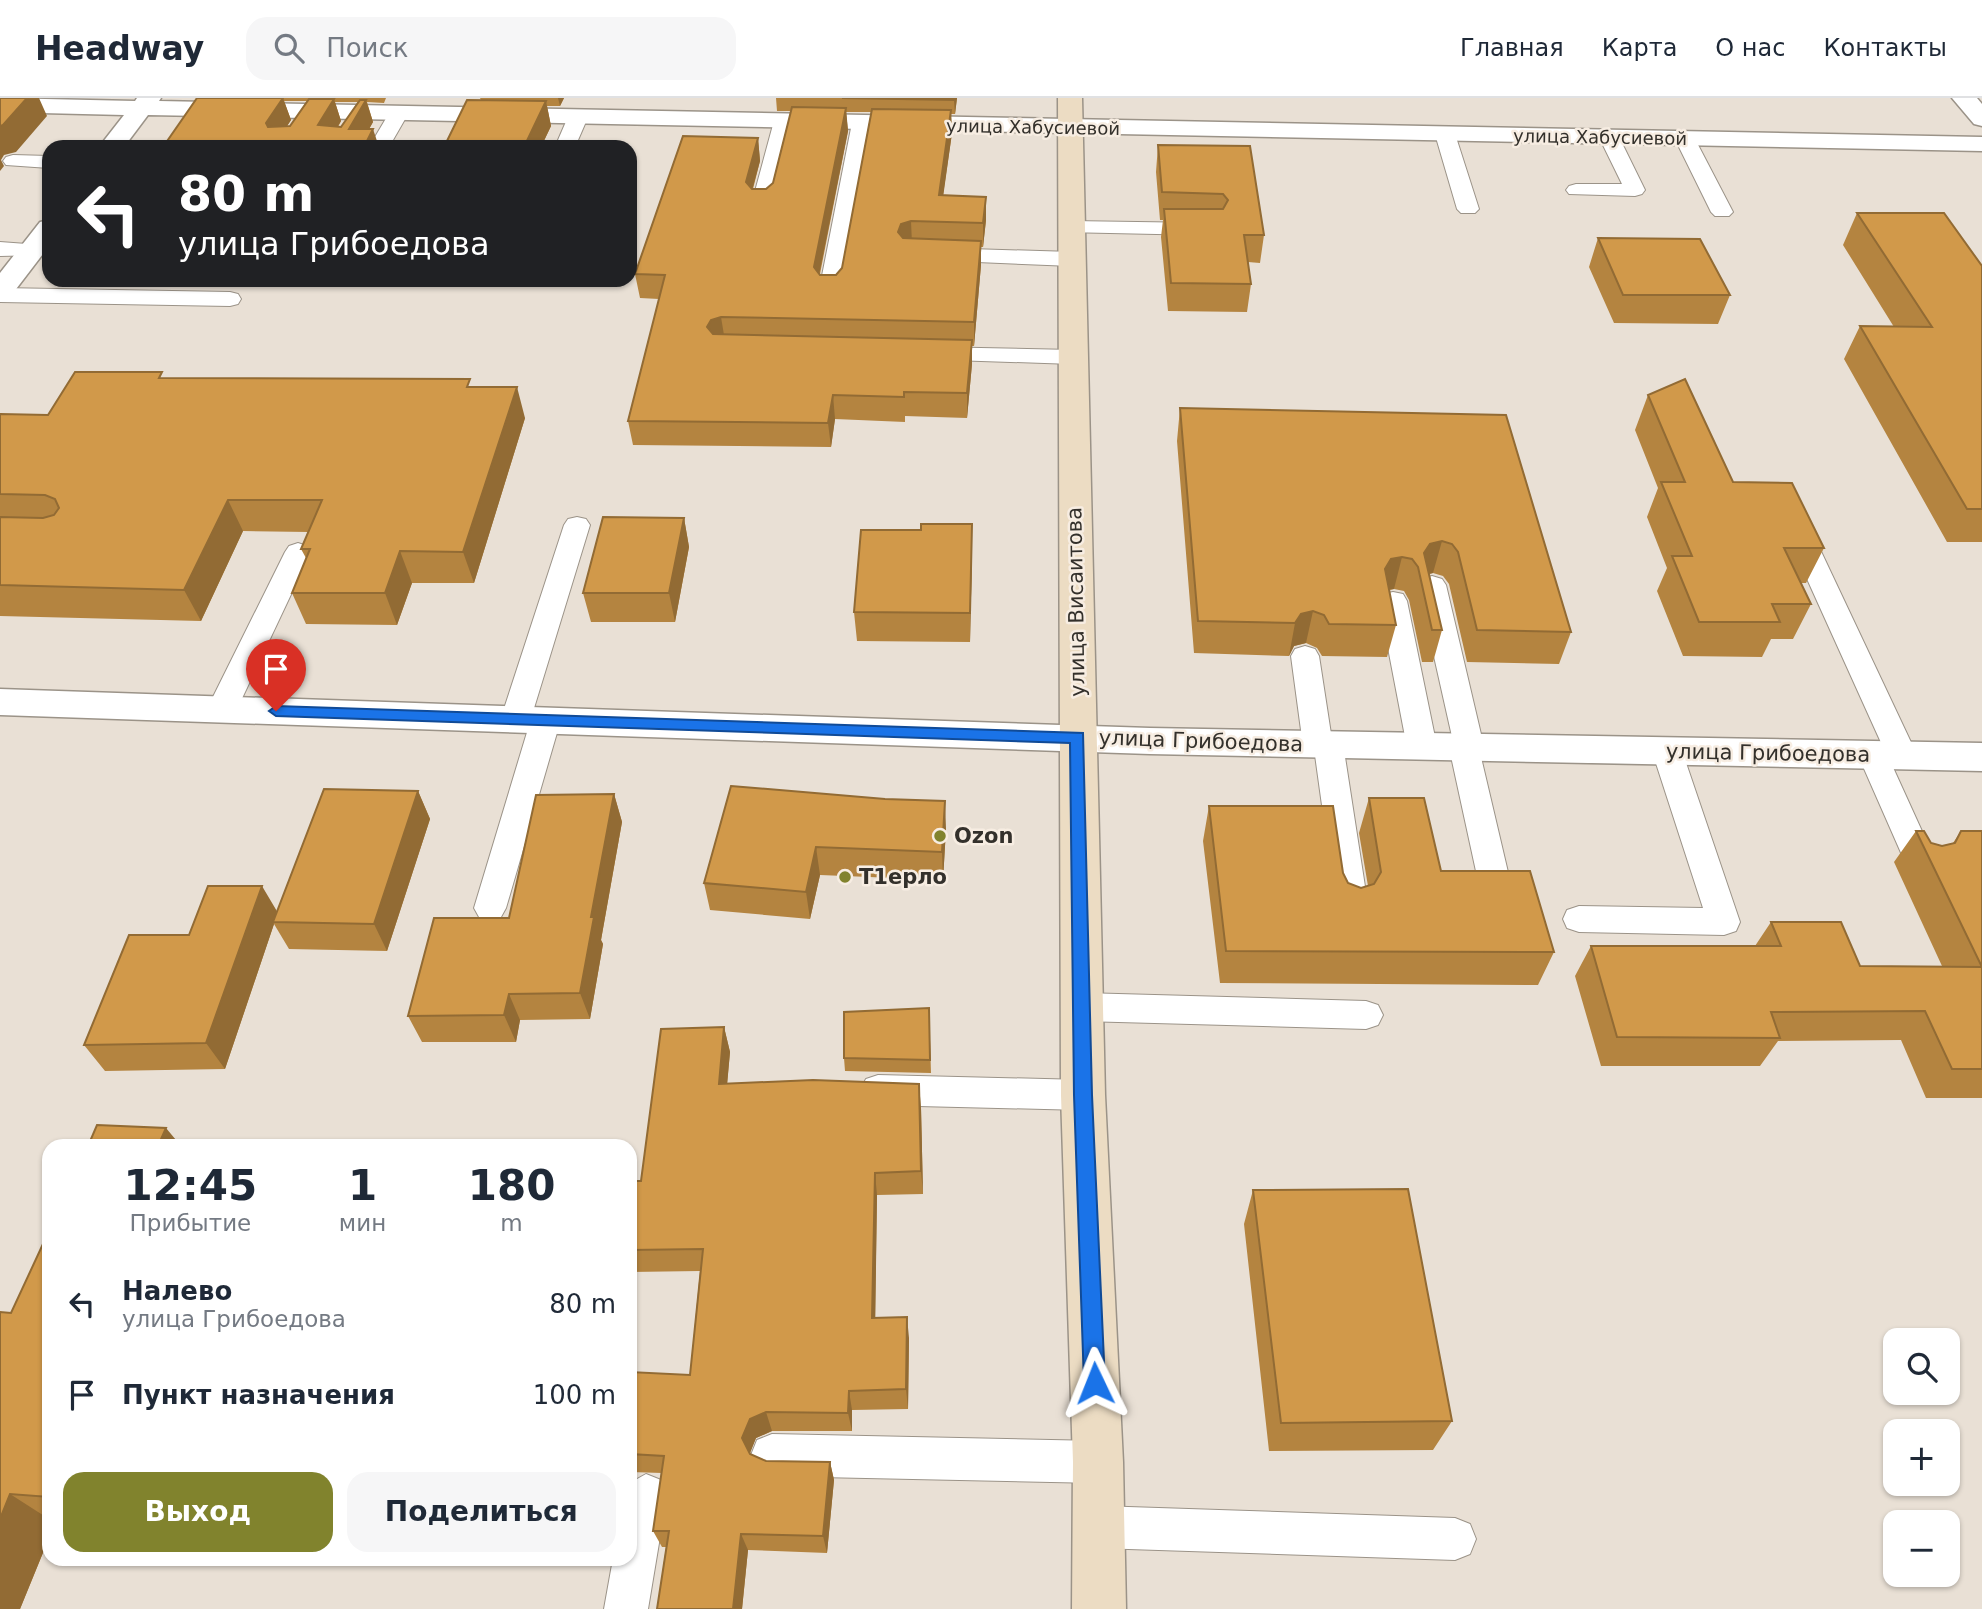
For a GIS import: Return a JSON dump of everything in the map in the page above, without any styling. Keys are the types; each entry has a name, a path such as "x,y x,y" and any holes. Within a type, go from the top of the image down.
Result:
{"main road":[{"name":"улица Висаитова","path":"1070,113 1083,1095 1098,1462 1099,1609"}],"street":[{"path":"1964,98 1982,119"},
{"path":"116,140 145,103"},
{"name":"улица Хабусиевой","path":"0,105 145,103 303,121 359,113 398,114 456,126 578,117 862,123 1070,113 1445,134 1982,144"},
{"path":"0,293 42,237"},
{"name":"улица Грибоедова","path":"0,702 1323,745 1982,757"}],"lane":[{"path":"345,135 359,113"},
{"path":"383,140 398,114"},
{"path":"568,140 578,117"},
{"path":"762,206 784,121"},
{"path":"830,291 862,123"},
{"path":"1445,134 1468,209"},
{"path":"1576,190 1634,190 1609,137"},
{"path":"1685,139 1722,212"},
{"path":"13,161 42,162"},
{"path":"912,254 1072,243 1211,229"},
{"path":"0,249 32,250"},
{"path":"0,293 230,299"},
{"path":"905,354 1073,357"},
{"path":"1793,518 1887,755 1920,862"},
{"path":"490,908 577,525"},
{"path":"222,709 298,552"},
{"path":"1432,585 1494,885"},
{"path":"1393,601 1422,747"},
{"path":"1305,656 1352,906"},
{"path":"1579,919 1724,922 1667,751"},
{"path":"1082,1007 1366,1015"},
{"path":"848,1089 1083,1095"},
{"path":"772,1455 1098,1462"},
{"path":"637,1546 646,1494"},
{"path":"1098,1527 1455,1539"},
{"path":"626,1609 633,1566"}],"building":[{"path":"0,98 27,98 0,126"},
{"path":"197,98 283,98 266,123 268,127 290,126 309,99 334,99 318,125 341,127 360,100 366,100 349,129 373,129 368,140 168,140"},
{"path":"842,98 955,98 954,100"},
{"path":"467,100 546,101 527,140 447,140"},
{"path":"792,107 846,108 814,267 820,275 836,275 842,268 872,109 951,110 939,195 986,197 983,223 911,221 901,224 898,232 903,238 981,241 974,322 721,317 711,320 707,327 713,334 972,340 967,393 904,392 904,397 833,395 828,423 628,421 665,275 637,274 637,268 683,136 758,138 746,182 752,189 766,189 773,183"},
{"path":"1158,145 1250,146 1264,235 1244,235 1251,284 1171,283 1164,209 1223,209 1228,200 1223,194 1162,192"},
{"path":"1857,213 1944,213 1982,266 1982,509 1967,509 1860,326 1932,327"},
{"path":"1598,238 1700,239 1730,295 1623,295"},
{"path":"75,372 162,372 159,378 470,379 467,387 517,387 463,552 400,551 385,593 292,593 310,549 301,549 322,500 228,500 184,590 0,585 0,517 43,518 54,515 59,508 55,499 45,495 0,494 0,414 48,415"},
{"path":"1685,379 1733,482 1792,483 1824,548 1784,548 1811,604 1772,604 1780,622 1699,622 1672,556 1692,556 1661,482 1685,482 1648,395"},
{"path":"1180,408 1506,415 1571,632 1477,630 1458,552 1452,544 1442,541 1430,544 1424,553 1442,630 1432,630 1418,567 1412,559 1402,557 1391,559 1385,569 1396,625 1329,624 1324,615 1313,611 1301,614 1295,623 1198,621"},
{"path":"603,517 684,518 669,593 583,593"},
{"path":"921,524 972,524 970,613 854,612 861,530 921,530"},
{"path":"731,786 885,799 945,801 942,852 816,847 806,892 704,883"},
{"path":"324,789 418,791 374,924 273,922"},
{"path":"614,794 580,993 509,994 504,1015 408,1016 434,918 509,918 536,795"},
{"path":"1369,798 1424,798 1441,871 1530,871 1554,952 1226,951 1209,806 1333,806 1343,873 1348,883 1361,888 1374,884 1381,872"},
{"path":"1916,831 1924,831 1931,843 1942,846 1955,843 1961,831 1982,831 1982,967"},
{"path":"208,886 262,886 206,1043 84,1045 129,935 189,935"},
{"path":"1771,922 1841,922 1860,966 1982,967 1982,1069 1952,1069 1925,1011 1771,1012 1780,1038 1617,1037 1591,946 1781,946"},
{"path":"929,1008 930,1060 844,1058 844,1012"},
{"path":"724,1027 719,1084 813,1080 919,1084 921,1171 875,1173 872,1318 907,1317 906,1389 849,1391 848,1413 766,1412 750,1419 742,1438 750,1454 766,1461 830,1462 823,1536 741,1534 733,1609 657,1609 669,1531 653,1531 664,1456 637,1454 637,1372 690,1375 703,1249 637,1250 637,1181 641,1181 661,1029"},
{"path":"97,1125 166,1128 161,1139 91,1139"},
{"path":"1408,1189 1452,1421 1281,1423 1253,1190"},
{"path":"42,1246 42,1496 10,1494 0,1519 0,1312 11,1313"}],"place":[{"name":"Ozon","path":"940,836"},
{"name":"Т1ерло","path":"845,877"}],"route":[{"path":"276,711 1077,737 1083,1095 1095,1383"}]}
